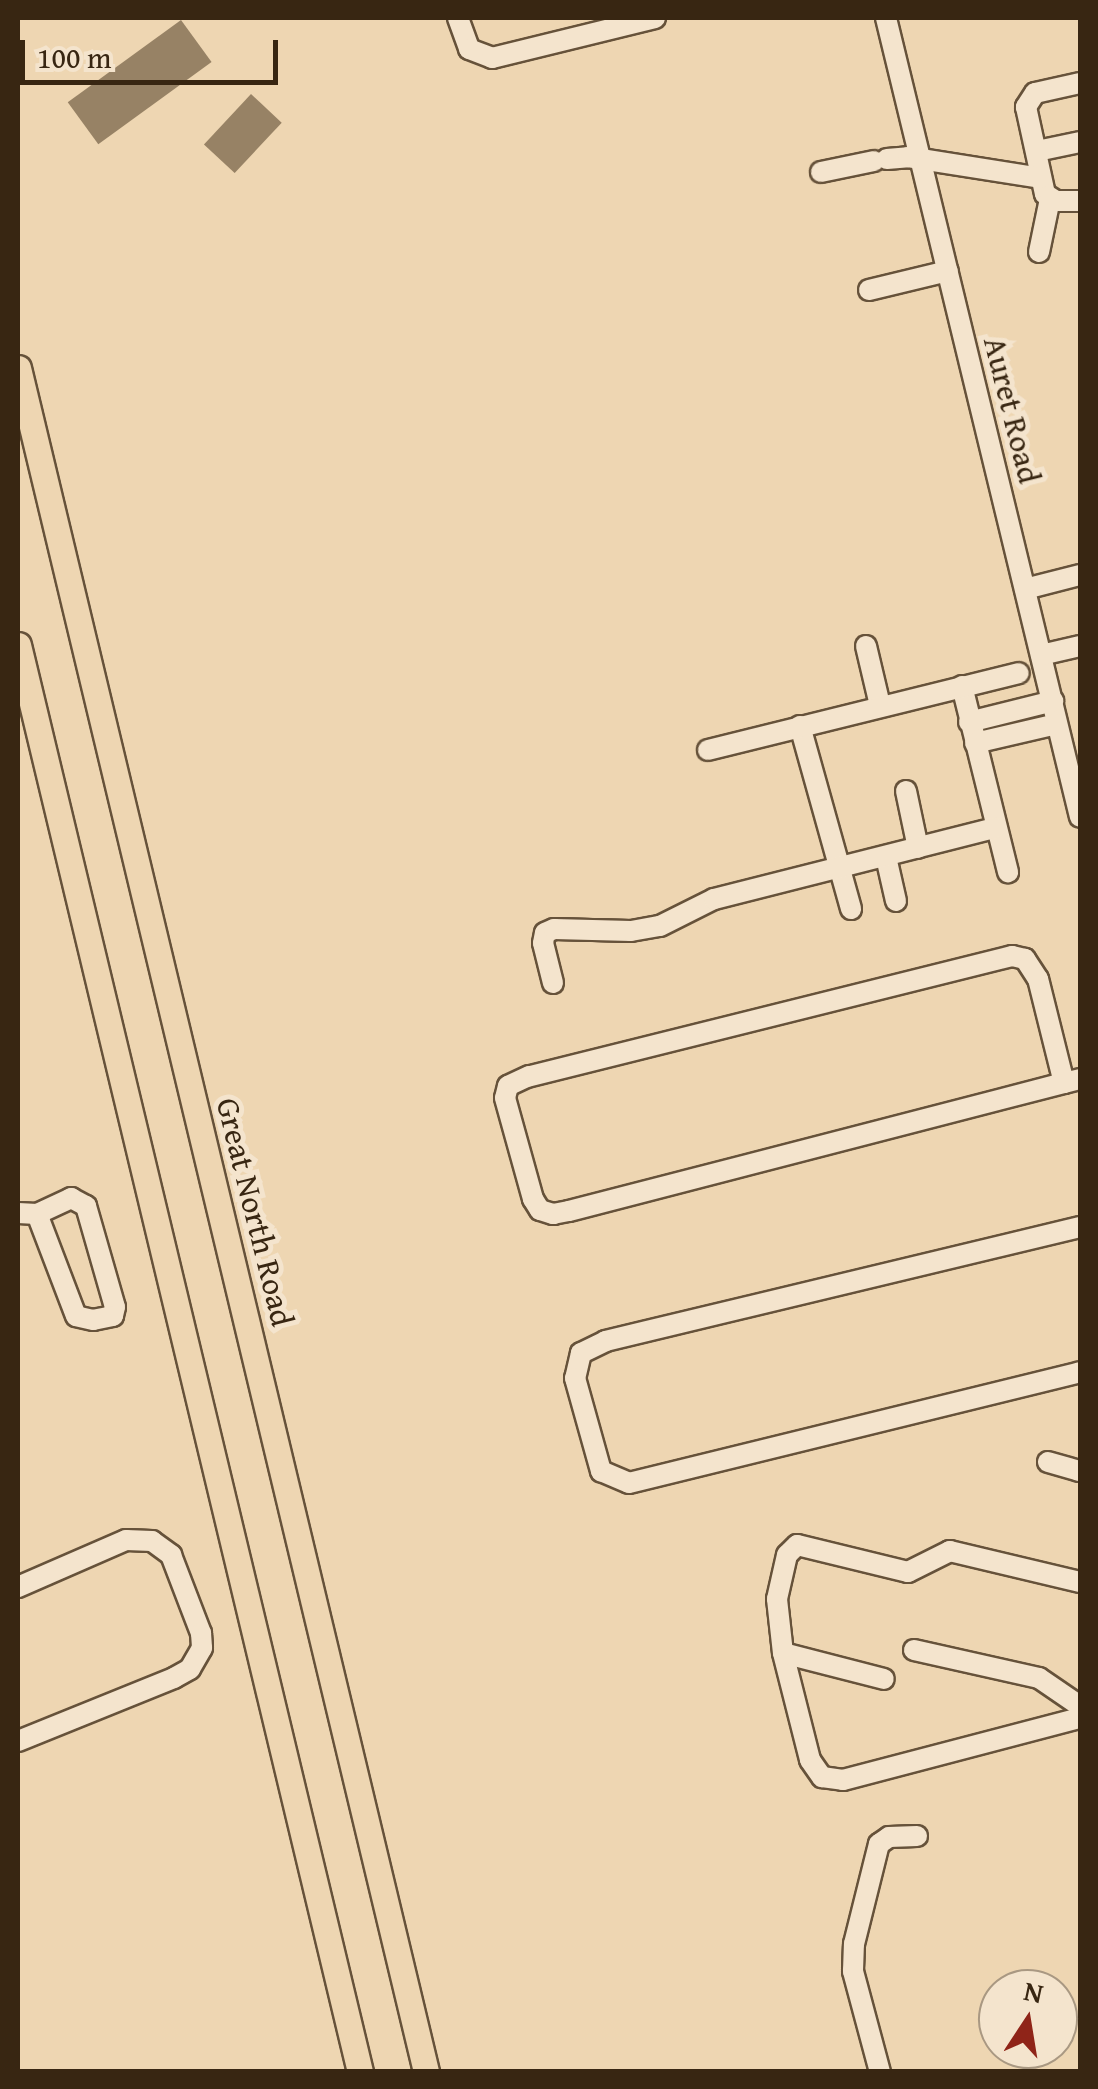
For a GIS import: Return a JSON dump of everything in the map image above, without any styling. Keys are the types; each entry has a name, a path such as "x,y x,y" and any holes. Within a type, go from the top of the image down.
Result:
{"main road":[{"name":"Great North Road","path":"18,368 426,2072"},
{"path":"18,645 360,2072"}],"street":[{"path":"458,18 469,49 492,58 655,18"},
{"name":"Auret Road","path":"886,18 1080,817"},
{"path":"1038,252 1050,199 1040,178 1026,107 1028,98 1080,83"},
{"path":"1037,150 1080,142"},
{"path":"821,172 881,160 920,159 1040,178"},
{"path":"1050,199 1080,202"},
{"path":"869,290 948,271"},
{"path":"1025,589 1080,575"},
{"path":"866,646 880,705"},
{"path":"1041,655 1080,646"},
{"path":"708,750 1019,672"},
{"path":"962,686 1008,872"},
{"path":"972,732 1053,701"},
{"path":"972,732 1057,724"},
{"path":"800,726 851,910"},
{"path":"906,791 918,848"},
{"path":"553,983 543,943 545,934 554,929 645,929 714,899 995,828"},
{"path":"886,856 896,901"},
{"path":"1012,956 1025,959 1038,979 1072,1081 552,1214 540,1210 533,1200 505,1098 512,1082 529,1076 1012,956"},
{"path":"72,1198 86,1206 115,1307 113,1316 93,1320 76,1316 28,1214 72,1198"},
{"path":"1080,1226 606,1341 582,1353 575,1378 601,1472 629,1484 1080,1372"},
{"path":"1048,1462 1080,1471"},
{"path":"18,1586 126,1540 152,1541 171,1555 202,1648 190,1669 174,1678 18,1741"},
{"path":"1080,1582 950,1552 908,1572 798,1545 787,1555 776,1598 784,1653 810,1760 819,1774 832,1780 1080,1718"},
{"path":"914,1650 1039,1678 1080,1706"},
{"path":"784,1653 884,1679"},
{"path":"880,2072 853,1970 854,1944 878,1844 889,1837 918,1836"}],"building":[{"path":"181,20 212,62 98,144 68,102"},
{"path":"251,94 282,123 235,173 204,144"}]}
